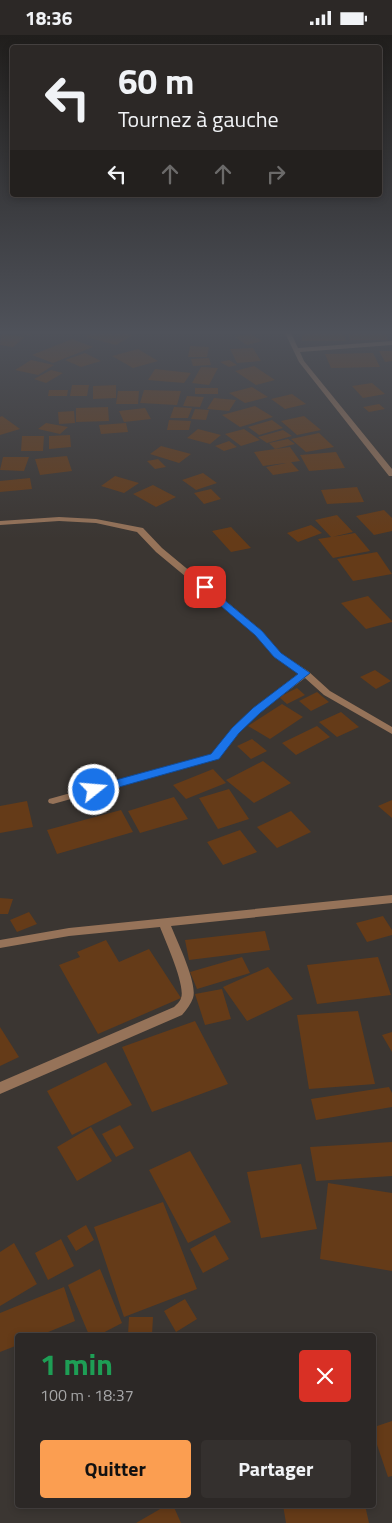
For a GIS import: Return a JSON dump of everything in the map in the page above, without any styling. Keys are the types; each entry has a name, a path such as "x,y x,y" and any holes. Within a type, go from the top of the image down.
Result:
{"street":[{"path":"333,400 392,474"},
{"path":"0,523 59,519 96,521 140,530 159,550 258,633 277,655 305,673 327,693 392,731"},
{"path":"53,801 215,757 235,731 257,710 305,673"},
{"path":"0,945 69,932 392,899"},
{"path":"0,1088 178,1011 186,1001 188,993 179,960 164,921"}],"building":[{"path":"117,400 138,400 138,404 116,404"},
{"path":"141,400 178,400 177,405 140,403"},
{"path":"185,400 203,400 200,407 183,406"},
{"path":"212,400 236,400 229,411 207,409"},
{"path":"241,400 255,400 245,403"},
{"path":"273,400 301,400 306,404 285,409"},
{"path":"379,404 385,409 369,412 363,407"},
{"path":"255,406 273,417 240,427 222,415"},
{"path":"108,407 109,421 76,422 76,408"},
{"path":"174,407 192,408 188,418 170,418"},
{"path":"145,408 151,419 124,422 119,411"},
{"path":"195,409 209,410 206,420 191,419"},
{"path":"74,411 75,423 59,424 58,412"},
{"path":"2,416 20,429 0,435 0,417"},
{"path":"304,416 321,430 297,435 281,421"},
{"path":"169,420 191,421 189,430 167,430"},
{"path":"272,420 283,428 259,435 248,427"},
{"path":"46,423 68,427 60,434 38,429"},
{"path":"126,423 128,432 101,434 99,425"},
{"path":"198,429 221,435 210,444 187,438"},
{"path":"244,429 260,440 241,446 225,434"},
{"path":"283,430 292,436 267,443 258,437"},
{"path":"319,433 334,447 306,452 291,439"},
{"path":"70,435 71,447 49,449 49,436"},
{"path":"22,436 44,436 43,451 21,451"},
{"path":"288,439 295,444 275,449 269,443"},
{"path":"229,441 237,447 224,451 215,446"},
{"path":"161,446 191,454 179,463 150,454"},
{"path":"290,447 300,461 263,466 254,452"},
{"path":"336,452 345,468 309,471 300,455"},
{"path":"67,456 72,471 40,475 35,459"},
{"path":"3,457 29,457 24,471 0,470"},
{"path":"158,459 166,467 155,469 147,461"},
{"path":"291,462 299,471 273,475 266,467"},
{"path":"203,473 217,483 196,490 182,480"},
{"path":"115,476 139,483 124,493 101,486"},
{"path":"30,478 32,489 0,492 0,481"},
{"path":"153,485 176,497 156,507 133,494"},
{"path":"357,487 364,502 327,504 321,490"},
{"path":"211,489 221,499 204,504 194,493"},
{"path":"384,510 392,518 392,531 374,535 356,516"},
{"path":"337,515 353,532 332,537 355,533 370,551 333,558 318,539 331,537 315,520"},
{"path":"311,525 322,533 298,542 287,533"},
{"path":"231,527 251,548 231,552 212,531"},
{"path":"377,552 392,574 353,581 337,559"},
{"path":"368,596 392,622 366,629 341,603"},
{"path":"375,670 391,681 376,689 360,677"},
{"path":"297,688 305,695 287,704 279,697"},
{"path":"317,692 329,702 311,711 299,701"},
{"path":"282,704 303,717 270,739 248,726"},
{"path":"341,712 359,727 337,737 319,722"},
{"path":"317,726 330,737 296,755 282,743"},
{"path":"252,739 267,751 251,759 237,746"},
{"path":"263,761 291,783 254,803 226,780"},
{"path":"213,769 226,783 186,799 173,785"},
{"path":"229,789 249,819 218,829 199,798"},
{"path":"174,797 188,819 140,833 128,811"},
{"path":"392,800 392,818 378,806"},
{"path":"27,801 33,827 0,833 0,806"},
{"path":"121,810 133,832 57,854 47,830"},
{"path":"291,811 311,832 277,848 257,827"},
{"path":"240,830 257,852 223,865 207,842"},
{"path":"0,898 13,899 8,914 0,914"},
{"path":"29,912 37,924 17,932 10,920"},
{"path":"383,916 392,930 392,935 367,942 356,923"},
{"path":"265,931 270,950 189,960 185,940"},
{"path":"106,940 119,962 149,949 181,998 98,1034 59,965 80,957 77,952"},
{"path":"242,957 250,973 197,989 190,972"},
{"path":"378,957 391,995 317,1004 307,965"},
{"path":"268,967 293,999 247,1021 223,987"},
{"path":"222,989 231,1019 205,1025 195,994"},
{"path":"358,1011 375,1084 309,1089 297,1015"},
{"path":"195,1021 228,1084 152,1112 122,1047"},
{"path":"0,1027 19,1057 0,1066"},
{"path":"392,1032 392,1052 382,1035"},
{"path":"106,1062 132,1105 72,1135 47,1091"},
{"path":"389,1087 392,1093 392,1107 316,1120 311,1099"},
{"path":"120,1125 134,1148 116,1157 102,1134"},
{"path":"91,1127 112,1161 77,1181 57,1147"},
{"path":"392,1142 392,1176 316,1181 310,1147"},
{"path":"190,1151 231,1222 188,1243 149,1170"},
{"path":"301,1164 317,1229 261,1238 247,1172"},
{"path":"328,1183 392,1193 392,1271 320,1259"},
{"path":"163,1202 197,1289 124,1317 94,1227"},
{"path":"86,1225 94,1240 76,1251 67,1236"},
{"path":"215,1235 229,1259 203,1273 190,1249"},
{"path":"61,1239 74,1266 48,1280 35,1253"},
{"path":"14,1243 37,1284 0,1306 0,1252"},
{"path":"100,1269 122,1323 103,1333 88,1333 68,1285"},
{"path":"64,1287 75,1321 46,1333 15,1333 15,1346 0,1352 0,1313"},
{"path":"185,1299 197,1319 176,1332 164,1311"},
{"path":"129,1317 153,1317 152,1333 128,1333"},
{"path":"392,1421 392,1476 388,1477 376,1442 376,1426"},
{"path":"162,1508 174,1508 181,1523 136,1523"},
{"path":"284,1508 366,1508 369,1523 286,1523"}],"route":[{"path":"94,790 121,781 215,757 235,731 257,710 305,673 277,655 258,633 244,623 205,587"}]}
